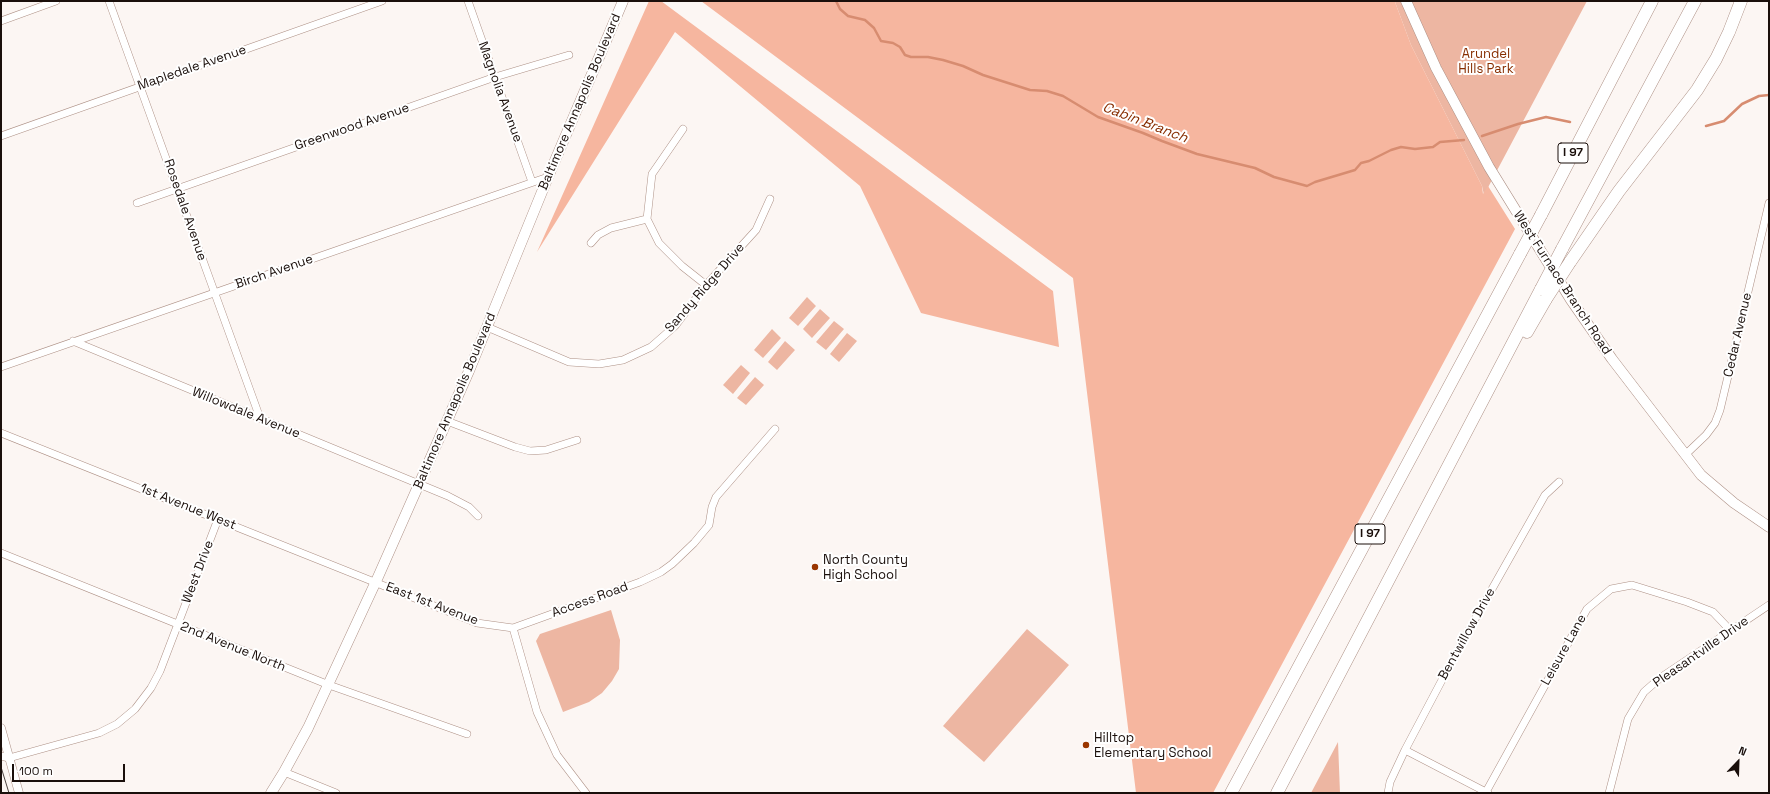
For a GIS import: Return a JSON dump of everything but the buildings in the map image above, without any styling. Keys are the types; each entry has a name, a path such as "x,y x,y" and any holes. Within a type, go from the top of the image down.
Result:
{"highway":[{"path":"1593,115 1652,1"},
{"path":"1593,115 1659,1"},
{"path":"1277,793 1396,567 1543,294 1562,249 1695,1"},
{"path":"1543,294 1570,262 1619,191 1697,90 1716,59 1729,32 1741,1"},
{"name":"I 97","path":"1231,793 1541,215 1593,115"}],"main road":[{"name":"Baltimore Annapolis Boulevard","path":"270,793 284,772 329,685 376,583 487,327 548,177 623,1"},
{"name":"West Furnace Branch Road","path":"1406,1 1456,108 1513,206 1571,300 1608,353 1685,455 1702,475 1718,490 1769,526"}],"street":[{"path":"1,21 56,1"},
{"name":"Rosedale Avenue","path":"109,1 260,418"},
{"name":"Mapledale Avenue","path":"1,136 382,1"},
{"name":"Magnolia Avenue","path":"468,1 532,182"},
{"name":"Greenwood Avenue","path":"137,203 495,77 569,55"},
{"path":"683,129 652,174 647,219 659,243 682,266 706,285"},
{"name":"Birch Avenue","path":"1,366 548,177"},
{"name":"Sandy Ridge Drive","path":"487,327 570,362 599,364 623,360 651,347 675,326 706,285 756,230 770,199"},
{"name":"Cedar Avenue","path":"1685,455 1706,435 1715,423 1720,410 1769,203"},
{"path":"591,244 598,235 611,228 647,219"},
{"name":"Willowdale Avenue","path":"73,341 420,484 461,502 469,507 478,516"},
{"path":"447,421 515,447 530,451 546,450 577,440"},
{"name":"Access Road","path":"513,628 640,582 661,572 672,564 694,543 709,524 712,507 716,497 776,429"},
{"name":"1st Avenue West","path":"1,433 376,583"},
{"name":"Bentwillow Drive","path":"1388,793 1390,782 1405,750 1461,644 1545,495 1558,482"},
{"name":"West Drive","path":"5,757 99,732 117,724 135,709 151,688 160,671 218,519"},
{"name":"2nd Avenue North","path":"1,553 329,685 467,734"},
{"name":"East 1st Avenue","path":"376,583 477,623 513,628"},
{"name":"Leisure Lane","path":"1487,792 1587,609 1611,589 1632,585 1687,602 1713,612 1730,630"},
{"name":"Pleasantville Drive","path":"1609,793 1628,719 1644,692 1660,678 1769,605"},
{"path":"513,628 536,712 558,755 586,793"},
{"path":"1,728 5,757 19,793"},
{"path":"1405,750 1487,792"},
{"path":"284,772 336,793"}],"green space":[{"name":"Arundel Hills Park","path":"1587,1 1484,195 1482,186 1411,45 1395,2"},
{"path":"807,297 816,306 798,326 789,318"},
{"path":"820,309 830,318 812,338 803,329"},
{"path":"834,321 844,329 826,350 816,342"},
{"path":"772,329 781,338 763,358 754,350"},
{"path":"847,333 857,341 839,362 830,354"},
{"path":"785,341 795,350 777,370 768,362"},
{"path":"741,365 750,373 733,394 723,385"},
{"path":"755,377 764,385 746,405 737,398"},
{"path":"611,610 620,640 619,669 612,681 602,693 589,702 563,712 536,641 540,634"},
{"path":"1027,629 1069,665 984,762 943,726"},
{"path":"1338,742 1340,793 1311,793"}],"shaded area":[{"path":"649,1 661,1 1053,291 1059,347 921,313 860,186 675,32 537,252"},
{"path":"701,1 1395,2 1411,45 1482,186 1483,194 1488,186 1515,229 1213,793 1136,793 1073,278"}],"waterway":[{"name":"Cabin Branch","path":"836,1 840,9 848,16 865,20 874,28 881,41 893,43 900,47 905,55 911,57 928,57 943,60 1030,90 1047,91 1063,96 1098,117 1197,154 1255,168 1274,177 1307,186 1315,182 1355,170 1361,163 1401,147 1415,149 1433,147 1440,142 1464,140"},
{"name":"Cabin Branch","path":"1706,126 1724,121 1742,104 1759,96 1769,95"},
{"name":"Cabin Branch","path":"1482,136 1518,124 1546,117 1570,122"}],"tram line":[{"path":"1,767 9,793"}],"place":[{"name":"North County High School","path":"815,567"},
{"name":"Hilltop Elementary School","path":"1086,745"}]}
